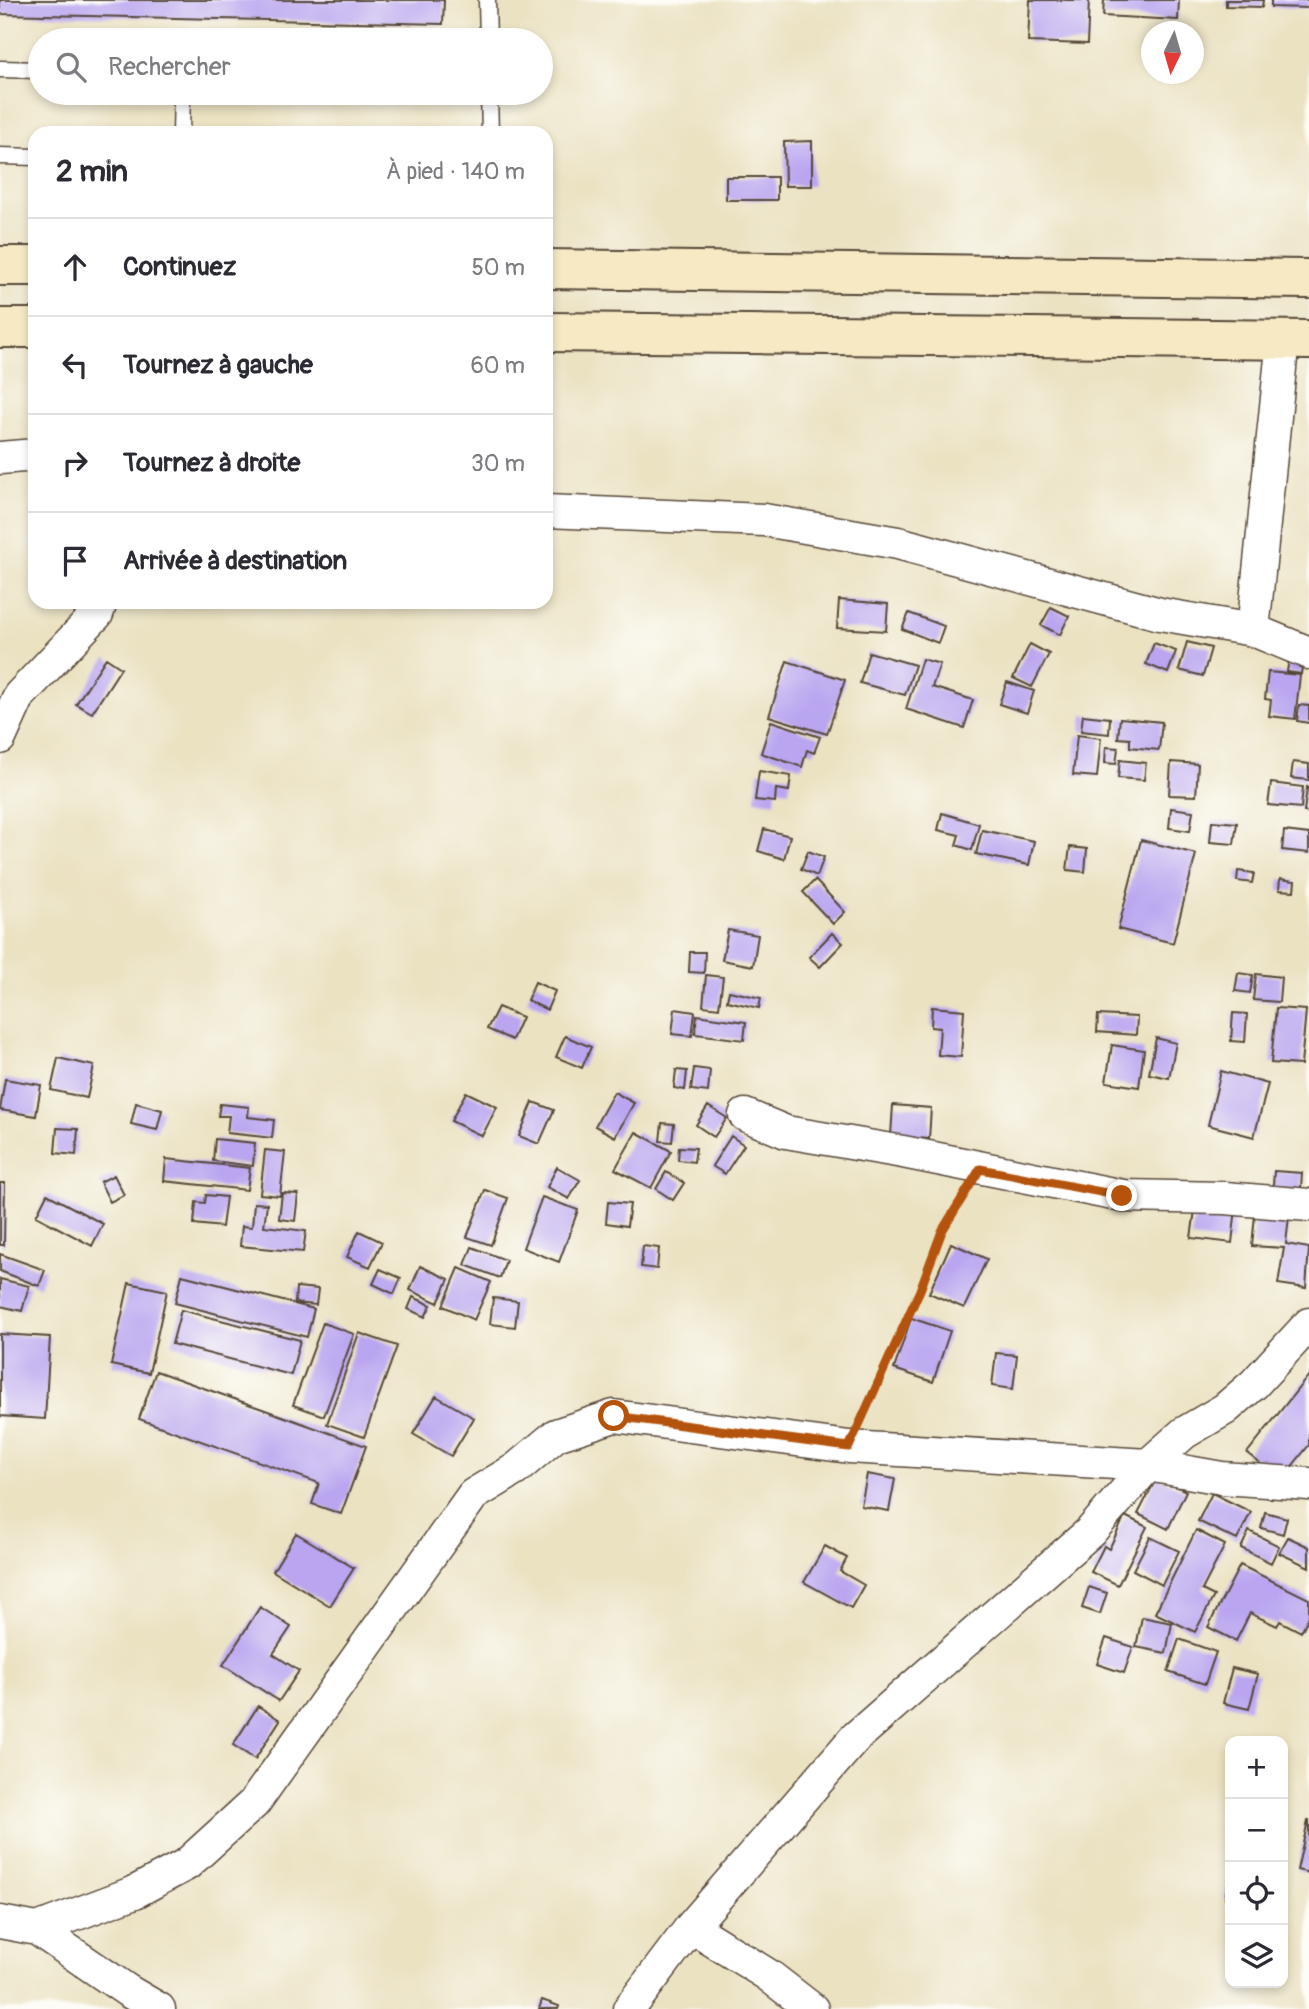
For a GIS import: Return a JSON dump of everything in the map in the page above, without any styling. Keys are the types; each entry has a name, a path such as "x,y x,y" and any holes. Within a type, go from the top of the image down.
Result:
{"main road":[{"path":"0,266 28,266"},
{"path":"553,270 1309,279"},
{"path":"0,328 28,328"},
{"path":"553,332 1296,339"}],"street":[{"path":"1253,630 1296,339"},
{"path":"0,458 28,456"},
{"path":"553,511 775,522 898,543 1160,614 1253,630 1309,653"},
{"path":"0,738 19,696 97,614 99,609"},
{"path":"745,1115 786,1132 903,1152 1122,1196 1224,1198 1309,1205"},
{"path":"629,2009 691,1927 855,1738 1090,1532 1148,1465 1184,1433 1224,1409 1254,1384 1309,1324"},
{"path":"37,1929 135,1892 187,1864 254,1803 473,1495 516,1469 556,1435 614,1416 849,1447 1148,1465 1222,1478 1309,1484"},
{"path":"0,1922 37,1929 128,1992 159,2009"},
{"path":"691,1927 768,1975 812,2009"}],"lane":[{"path":"487,0 488,28"},
{"path":"0,69 28,70"},
{"path":"181,126 182,105"},
{"path":"489,105 490,126"},
{"path":"0,156 28,157"}],"path":[{"path":"849,1447 920,1290 942,1231 980,1169"}],"building":[{"path":"0,0 444,0 443,24 0,14"},
{"path":"1030,0 1089,0 1087,44 1028,42"},
{"path":"1104,0 1179,0 1178,20 1103,16"},
{"path":"1226,0 1263,0 1262,7 1226,6"},
{"path":"1271,0 1309,0 1309,8 1271,7"},
{"path":"812,141 812,186 785,186 784,142"},
{"path":"726,177 777,177 777,200 726,200"},
{"path":"839,600 888,604 886,631 837,628"},
{"path":"1051,607 1069,616 1060,635 1041,625"},
{"path":"909,613 944,626 938,643 902,629"},
{"path":"1187,642 1211,648 1203,676 1179,670"},
{"path":"1154,643 1176,651 1168,673 1146,664"},
{"path":"1030,644 1049,654 1032,687 1013,678"},
{"path":"869,652 915,665 905,695 860,683"},
{"path":"106,658 121,668 92,713 76,704"},
{"path":"1289,658 1303,660 1301,674 1287,672"},
{"path":"922,659 940,664 932,687 973,700 964,728 906,709"},
{"path":"787,661 845,680 827,734 769,716"},
{"path":"1268,672 1300,675 1295,719 1269,716 1271,700 1265,699"},
{"path":"1007,682 1034,691 1027,713 999,704"},
{"path":"1299,705 1309,706 1309,723 1297,721"},
{"path":"1083,715 1110,718 1109,734 1081,731"},
{"path":"1120,718 1162,722 1159,750 1130,747 1130,739 1118,738"},
{"path":"771,721 820,737 814,753 807,750 802,767 761,753"},
{"path":"1077,735 1101,738 1097,777 1073,775"},
{"path":"1106,747 1118,748 1116,764 1105,763"},
{"path":"1120,760 1146,763 1144,780 1118,778"},
{"path":"1171,762 1198,764 1196,796 1169,795"},
{"path":"1293,762 1309,764 1309,780 1291,778"},
{"path":"759,771 791,776 789,791 776,789 775,802 755,800"},
{"path":"1271,783 1303,787 1301,808 1268,805"},
{"path":"1307,787 1309,788 1309,813 1304,812"},
{"path":"1171,808 1193,811 1190,831 1169,828"},
{"path":"942,813 979,824 972,850 956,845 959,835 938,830"},
{"path":"1212,821 1237,823 1234,844 1210,842"},
{"path":"764,829 790,836 784,859 758,851"},
{"path":"982,830 1034,841 1029,865 976,854"},
{"path":"1284,831 1309,834 1309,853 1282,850"},
{"path":"1141,840 1196,854 1173,943 1118,929"},
{"path":"1070,847 1087,849 1085,872 1067,870"},
{"path":"808,851 824,857 817,876 801,869"},
{"path":"1238,871 1254,873 1252,883 1237,881"},
{"path":"1280,879 1295,881 1294,891 1279,890"},
{"path":"815,880 845,912 833,924 803,892"},
{"path":"728,930 758,935 753,966 722,960"},
{"path":"832,933 843,943 820,967 809,957"},
{"path":"690,952 705,952 704,973 689,972"},
{"path":"1238,973 1253,975 1250,993 1235,991"},
{"path":"1256,974 1281,977 1279,1002 1253,1000"},
{"path":"706,975 723,977 719,1008 703,1006"},
{"path":"535,982 555,991 547,1010 527,1000"},
{"path":"729,991 761,998 759,1008 727,1001"},
{"path":"498,1007 522,1017 512,1040 487,1029"},
{"path":"932,1007 964,1010 961,1057 938,1055 940,1028 931,1027"},
{"path":"1276,1008 1306,1010 1301,1065 1271,1063"},
{"path":"675,1009 695,1012 692,1036 672,1034"},
{"path":"1233,1013 1247,1014 1245,1042 1231,1041"},
{"path":"697,1015 746,1022 744,1040 695,1034"},
{"path":"1098,1015 1137,1017 1136,1035 1097,1032"},
{"path":"565,1036 591,1047 582,1068 556,1057"},
{"path":"1156,1038 1176,1043 1169,1078 1149,1074"},
{"path":"1112,1045 1144,1050 1139,1087 1106,1082"},
{"path":"58,1058 94,1066 87,1098 51,1090"},
{"path":"694,1068 710,1070 708,1092 691,1090"},
{"path":"676,1070 687,1071 685,1090 674,1088"},
{"path":"1221,1071 1268,1084 1254,1137 1208,1125"},
{"path":"5,1079 41,1085 36,1116 0,1110"},
{"path":"466,1092 497,1107 482,1136 451,1121"},
{"path":"614,1092 634,1103 615,1137 595,1126"},
{"path":"533,1102 554,1110 539,1144 519,1136"},
{"path":"136,1103 162,1110 157,1130 131,1124"},
{"path":"220,1104 249,1107 248,1117 274,1120 272,1138 227,1133 229,1116 218,1116"},
{"path":"893,1105 931,1108 929,1139 891,1136"},
{"path":"708,1106 727,1118 714,1137 696,1125"},
{"path":"662,1123 674,1124 672,1142 660,1141"},
{"path":"57,1128 78,1129 76,1155 55,1153"},
{"path":"636,1132 671,1151 651,1188 615,1169"},
{"path":"731,1136 744,1145 725,1174 712,1166"},
{"path":"215,1139 255,1143 253,1166 213,1161"},
{"path":"679,1147 696,1148 694,1162 678,1160"},
{"path":"265,1150 285,1152 280,1196 260,1194"},
{"path":"166,1159 250,1168 247,1190 164,1181"},
{"path":"557,1167 580,1180 569,1199 547,1187"},
{"path":"1274,1171 1302,1173 1300,1202 1272,1200"},
{"path":"666,1172 684,1183 673,1200 656,1189"},
{"path":"114,1175 124,1195 110,1202 100,1182"},
{"path":"0,1183 5,1183 4,1245 0,1245"},
{"path":"485,1190 508,1198 491,1245 467,1237"},
{"path":"282,1193 298,1194 295,1221 279,1219"},
{"path":"47,1194 103,1224 92,1246 36,1216"},
{"path":"206,1195 226,1197 222,1227 194,1224 196,1202 205,1203"},
{"path":"542,1197 578,1210 559,1262 523,1248"},
{"path":"608,1202 630,1204 627,1226 606,1223"},
{"path":"254,1203 267,1204 264,1226 306,1231 303,1252 240,1246 242,1226 252,1227"},
{"path":"1196,1203 1236,1208 1232,1243 1191,1238"},
{"path":"1256,1204 1290,1207 1286,1244 1309,1248 1306,1288 1278,1284 1284,1248 1252,1246"},
{"path":"359,1231 382,1242 370,1267 347,1257"},
{"path":"951,1243 987,1259 964,1308 929,1293"},
{"path":"643,1246 659,1248 657,1269 641,1267"},
{"path":"472,1247 506,1260 500,1278 465,1265"},
{"path":"0,1254 45,1270 39,1286 0,1271"},
{"path":"420,1266 449,1279 438,1303 410,1290"},
{"path":"459,1268 491,1282 474,1320 443,1306"},
{"path":"380,1269 401,1278 394,1294 373,1284"},
{"path":"182,1275 314,1309 307,1337 175,1303"},
{"path":"0,1279 29,1286 22,1311 0,1306"},
{"path":"129,1283 167,1291 149,1373 111,1365"},
{"path":"296,1287 318,1289 316,1305 295,1303"},
{"path":"413,1297 431,1305 425,1317 408,1309"},
{"path":"493,1298 518,1301 515,1327 490,1324"},
{"path":"181,1310 300,1340 291,1375 172,1344"},
{"path":"911,1318 950,1331 933,1382 894,1369"},
{"path":"323,1323 354,1334 324,1416 293,1405"},
{"path":"359,1333 397,1346 364,1437 327,1424"},
{"path":"0,1334 50,1337 45,1419 0,1416"},
{"path":"996,1353 1017,1355 1013,1389 992,1386"},
{"path":"156,1371 366,1446 341,1514 312,1504 319,1483 139,1419"},
{"path":"1309,1375 1309,1445 1281,1480 1247,1453"},
{"path":"436,1396 474,1418 451,1456 413,1434"},
{"path":"867,1474 895,1479 889,1511 861,1506"},
{"path":"1157,1477 1186,1491 1168,1529 1138,1514"},
{"path":"1212,1493 1251,1512 1237,1540 1198,1521"},
{"path":"1265,1512 1287,1518 1283,1534 1261,1528"},
{"path":"1125,1516 1147,1527 1118,1585 1091,1572 1104,1546 1109,1549"},
{"path":"1196,1530 1225,1545 1202,1590 1214,1596 1195,1632 1155,1613"},
{"path":"1249,1531 1279,1546 1271,1563 1241,1548"},
{"path":"296,1533 354,1568 330,1606 273,1571"},
{"path":"1150,1537 1179,1551 1162,1585 1133,1570"},
{"path":"1288,1537 1309,1547 1309,1567 1279,1553"},
{"path":"825,1546 847,1558 840,1571 864,1585 851,1608 804,1582"},
{"path":"1240,1565 1309,1599 1309,1616 1301,1632 1280,1621 1277,1626 1250,1613 1236,1641 1208,1627"},
{"path":"1089,1587 1107,1593 1100,1614 1082,1608"},
{"path":"260,1607 291,1627 273,1654 299,1671 279,1701 223,1665"},
{"path":"1142,1617 1172,1623 1166,1653 1136,1647"},
{"path":"1106,1638 1133,1647 1124,1673 1097,1664"},
{"path":"1179,1639 1216,1652 1205,1684 1168,1672"},
{"path":"1232,1668 1258,1674 1249,1709 1223,1703"},
{"path":"258,1706 280,1720 255,1759 233,1745"},
{"path":"1309,1821 1309,1873 1297,1870"},
{"path":"542,2000 559,2006 558,2009 539,2009"}],"route":[{"path":"614,1416 849,1447 920,1290 942,1231 980,1169 1122,1196"}]}
